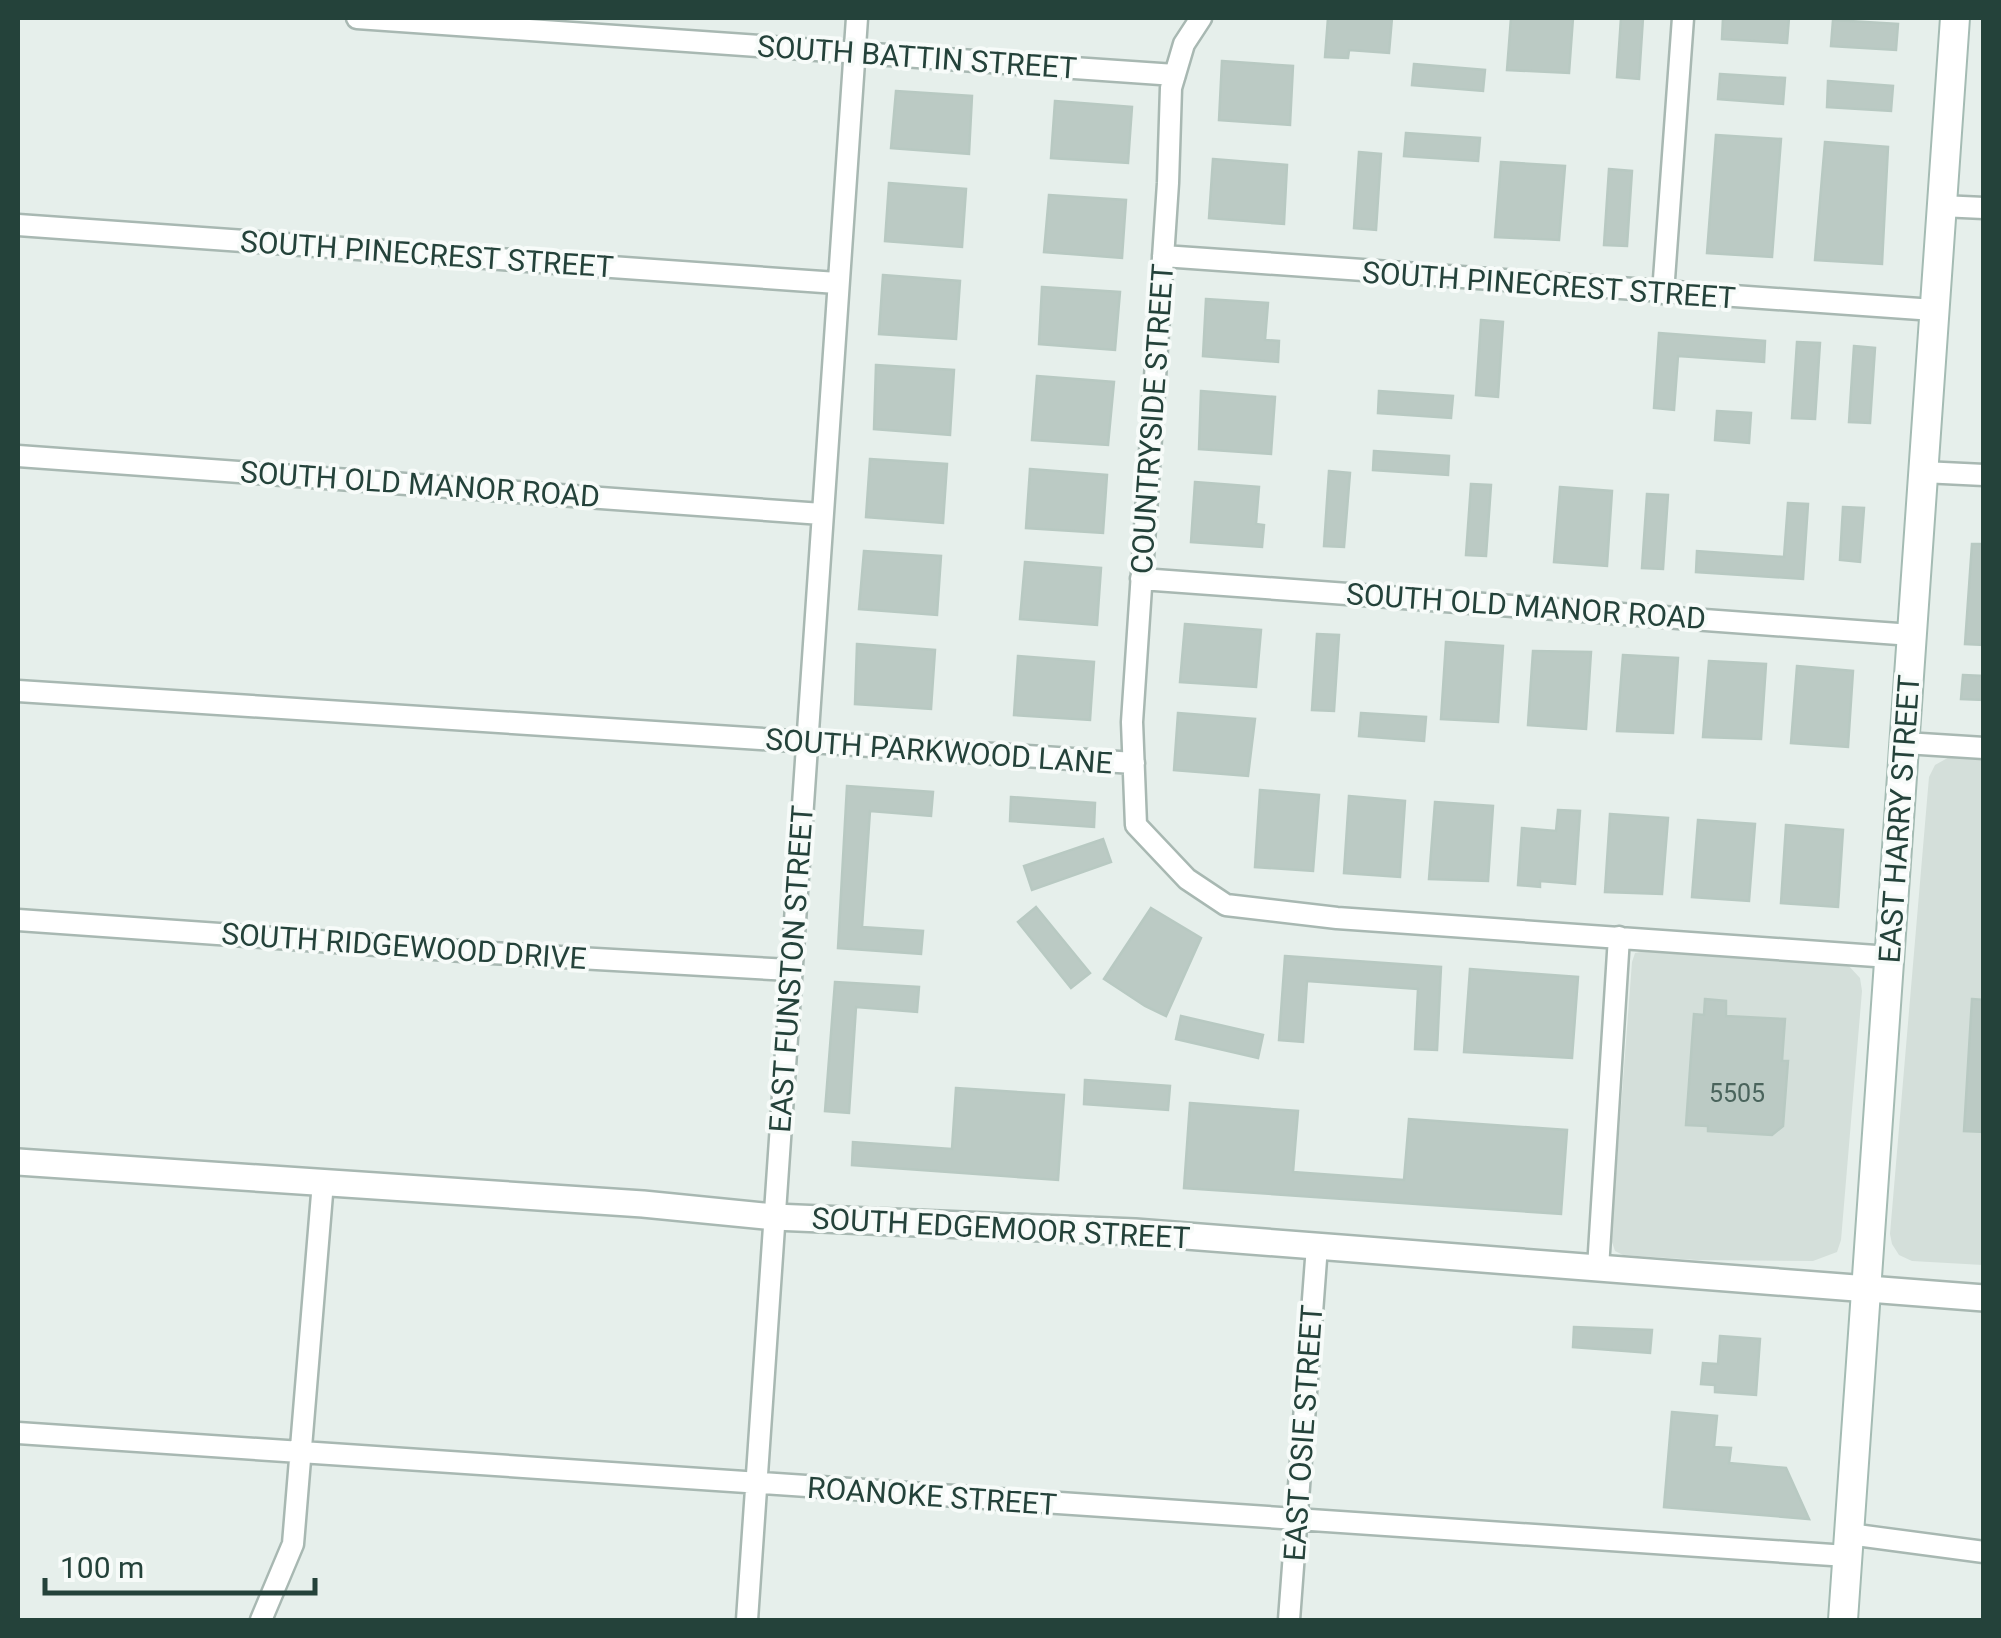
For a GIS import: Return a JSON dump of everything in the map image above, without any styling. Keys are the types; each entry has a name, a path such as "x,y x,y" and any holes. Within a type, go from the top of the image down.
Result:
{"main road":[{"name":"EAST HARRY STREET","path":"1843,1620 1955,18"}],"street":[{"name":"SOUTH BATTIN STREET","path":"357,18 1175,75"},
{"name":"EAST FUNSTON STREET","path":"746,1620 856,18"},
{"path":"1175,75 1184,44 1201,18"},
{"path":"1663,293 1683,18"},
{"name":"COUNTRYSIDE STREET","path":"1134,763 1132,722 1175,75"},
{"path":"1941,206 1984,208"},
{"name":"SOUTH PINECREST STREET","path":"18,225 837,283"},
{"name":"SOUTH PINECREST STREET","path":"1163,256 1934,310"},
{"name":"SOUTH OLD MANOR ROAD","path":"18,456 822,514"},
{"path":"1923,472 1984,476"},
{"name":"SOUTH OLD MANOR ROAD","path":"1141,579 1912,635"},
{"name":"SOUTH PARKWOOD LANE","path":"18,691 1134,763 1136,825 1187,879 1226,905 1337,918 1890,958"},
{"path":"1904,743 1984,748"},
{"name":"SOUTH RIDGEWOOD DRIVE","path":"18,920 790,970"},
{"path":"1598,1268 1619,937"},
{"name":"SOUTH EDGEMOOR STREET","path":"18,1162 643,1204 774,1217 1135,1232 1984,1298"},
{"path":"261,1620 294,1544 322,1182"},
{"name":"EAST OSIE STREET","path":"1289,1620 1317,1246"},
{"name":"ROANOKE STREET","path":"18,1433 1297,1520 1984,1552"}],"shaded area":[{"path":"1953,755 1983,757 1983,1265 1912,1261 1899,1255 1890,1234 1929,777 1935,765"},
{"path":"1656,949 1847,964 1860,978 1862,991 1837,1252 1813,1261 1697,1260 1623,1255 1615,1251 1611,1239 1632,962 1635,953"}],"building":[{"path":"1328,18 1392,18 1389,53 1349,50 1348,58 1325,57"},
{"path":"1511,18 1573,18 1569,73 1507,70"},
{"path":"1621,18 1643,18 1639,79 1617,77"},
{"path":"1723,18 1789,18 1787,43 1722,39"},
{"path":"1833,20 1898,24 1896,50 1831,46"},
{"path":"1222,61 1293,66 1290,125 1219,120"},
{"path":"1414,64 1485,70 1483,91 1412,85"},
{"path":"1720,74 1785,78 1783,104 1718,99"},
{"path":"1828,81 1893,86 1891,111 1827,107"},
{"path":"896,91 972,96 969,154 891,148"},
{"path":"1055,101 1132,107 1128,163 1051,158"},
{"path":"1406,133 1480,138 1478,161 1404,156"},
{"path":"1716,135 1781,139 1772,257 1707,253"},
{"path":"1825,142 1888,147 1882,264 1815,260"},
{"path":"1359,152 1381,154 1376,230 1354,228"},
{"path":"1213,159 1287,165 1284,224 1209,218"},
{"path":"1501,162 1565,166 1559,240 1495,237"},
{"path":"1609,169 1632,171 1627,246 1604,245"},
{"path":"889,183 966,189 962,247 885,241"},
{"path":"1049,195 1126,200 1122,258 1044,252"},
{"path":"883,275 960,281 956,339 879,334"},
{"path":"1042,287 1120,292 1115,350 1039,344"},
{"path":"1206,299 1268,303 1265,340 1279,341 1278,362 1203,356"},
{"path":"1481,320 1503,322 1498,397 1476,395"},
{"path":"1659,333 1765,341 1764,362 1678,356 1674,410 1654,408"},
{"path":"1797,342 1820,343 1815,419 1792,418"},
{"path":"1854,346 1875,348 1870,423 1849,422"},
{"path":"876,365 954,370 950,435 874,429"},
{"path":"1037,376 1114,382 1108,445 1032,440"},
{"path":"1201,391 1275,397 1271,454 1199,449"},
{"path":"1379,391 1453,396 1451,418 1378,413"},
{"path":"1717,411 1751,413 1749,443 1715,440"},
{"path":"1374,451 1449,456 1448,475 1373,470"},
{"path":"870,459 947,464 943,523 866,517"},
{"path":"1030,469 1107,475 1103,533 1026,528"},
{"path":"1329,471 1350,473 1344,547 1324,546"},
{"path":"1195,482 1259,487 1256,524 1264,525 1262,547 1191,542"},
{"path":"1471,484 1491,485 1486,556 1466,555"},
{"path":"1560,487 1612,491 1607,566 1554,562"},
{"path":"1647,494 1668,495 1663,569 1642,568"},
{"path":"1788,503 1808,504 1803,579 1696,572 1697,551 1784,557"},
{"path":"1843,507 1864,508 1860,562 1840,560"},
{"path":"1972,544 1984,544 1984,645 1965,644"},
{"path":"864,551 941,556 937,615 859,609"},
{"path":"1025,562 1101,568 1097,625 1020,619"},
{"path":"1185,624 1261,630 1256,687 1180,682"},
{"path":"1317,634 1339,635 1334,711 1312,710"},
{"path":"1446,642 1503,646 1498,722 1441,719"},
{"path":"857,644 935,650 931,709 855,704"},
{"path":"1533,651 1591,652 1586,729 1528,725"},
{"path":"1623,655 1678,658 1673,733 1617,731"},
{"path":"1018,656 1094,662 1090,720 1014,715"},
{"path":"1709,661 1766,664 1761,739 1703,737"},
{"path":"1797,666 1853,671 1848,747 1791,743"},
{"path":"1963,675 1984,676 1984,700 1961,699"},
{"path":"1178,713 1255,719 1248,776 1174,770"},
{"path":"1361,713 1426,717 1424,741 1359,736"},
{"path":"847,786 933,792 931,816 870,811 862,927 923,931 921,954 838,948"},
{"path":"1260,790 1319,795 1313,871 1255,867"},
{"path":"1349,796 1405,801 1400,877 1344,873"},
{"path":"1011,797 1095,803 1094,827 1010,821"},
{"path":"1435,802 1493,806 1488,881 1429,879"},
{"path":"1558,810 1580,811 1575,884 1540,881 1540,887 1518,885 1522,828 1556,831"},
{"path":"1610,814 1668,818 1662,894 1605,892"},
{"path":"1698,820 1755,824 1749,901 1692,897"},
{"path":"1786,825 1843,830 1838,907 1781,903"},
{"path":"1103,839 1111,862 1032,890 1024,866"},
{"path":"1036,907 1090,973 1071,988 1018,922"},
{"path":"1151,908 1201,938 1166,1016 1104,979"},
{"path":"1285,956 1441,967 1437,1050 1415,1049 1418,989 1307,981 1303,1042 1279,1040"},
{"path":"1470,969 1578,977 1572,1058 1464,1052"},
{"path":"835,982 919,987 917,1012 856,1007 849,1113 825,1111"},
{"path":"1705,999 1726,1001 1726,1016 1785,1019 1782,1061 1788,1061 1783,1126 1772,1135 1708,1131 1708,1126 1686,1125 1694,1014 1704,1015"},
{"path":"1972,999 1984,1000 1984,1132 1964,1131"},
{"path":"1181,1016 1263,1035 1258,1058 1176,1039"},
{"path":"1085,1080 1170,1086 1168,1110 1084,1104"},
{"path":"956,1088 1064,1095 1058,1180 852,1165 853,1142 952,1149"},
{"path":"1190,1103 1298,1111 1293,1172 1404,1180 1409,1119 1567,1130 1561,1214 1184,1188"},
{"path":"1574,1327 1652,1330 1650,1353 1573,1347"},
{"path":"1720,1336 1760,1339 1756,1395 1715,1392 1715,1385 1701,1384 1703,1363 1718,1364"},
{"path":"1672,1412 1717,1416 1714,1447 1731,1448 1729,1463 1786,1468 1809,1519 1664,1507"}]}
